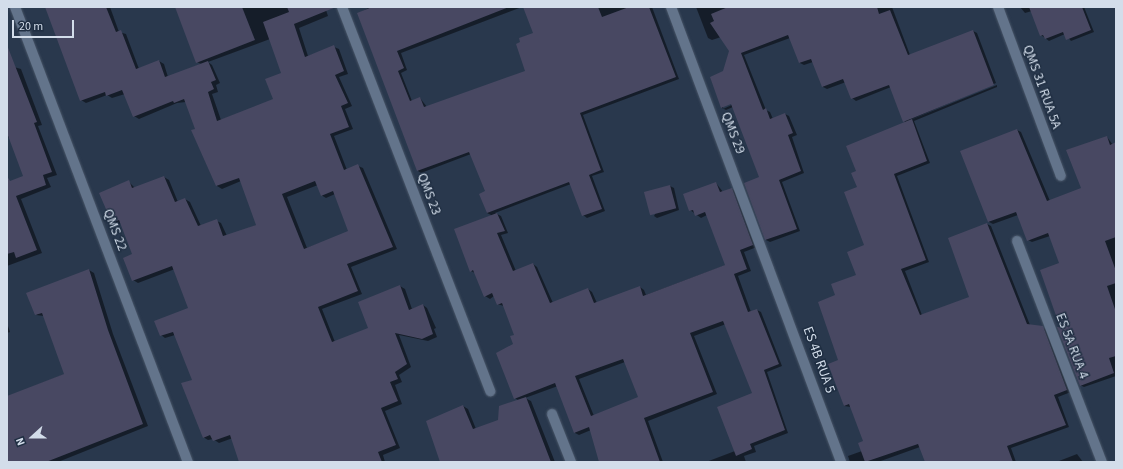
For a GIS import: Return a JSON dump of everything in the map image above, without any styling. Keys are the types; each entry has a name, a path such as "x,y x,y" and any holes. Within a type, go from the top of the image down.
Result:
{"street":[{"name":"QMS 22","path":"15,7 188,462"},
{"name":"QMS 23","path":"342,7 490,391"},
{"name":"QMS 29","path":"671,7 769,268"},
{"name":"QMS 31 RUA 5A","path":"998,7 1061,176"},
{"name":"ES 5A RUA 4","path":"1017,241 1102,462"},
{"name":"ES 4B RUA 5","path":"769,268 841,462"},
{"path":"552,414 570,462"}],"building":[{"path":"45,7 106,7 116,32 121,30 136,69 159,60 165,77 208,61 216,80 211,82 214,89 208,92 217,121 273,99 265,79 281,73 263,22 289,12 287,7 336,7 294,24 305,57 334,45 344,71 335,75 348,103 341,106 349,127 330,134 344,170 358,164 393,247 347,264 358,291 318,307 332,342 368,328 358,302 400,285 409,310 423,304 433,334 422,339 395,333 407,364 395,372 398,379 390,382 398,401 381,408 396,445 378,452 382,462 239,462 230,435 213,441 210,435 203,438 181,383 192,380 173,332 160,336 154,321 188,308 172,266 132,281 123,258 132,254 119,220 112,223 99,193 129,180 132,188 164,176 175,202 185,198 198,226 217,219 223,236 256,225 239,178 216,186 191,130 195,129 184,99 174,103 173,101 133,117 122,90 106,96 105,92 80,101","holes":["315,181 321,196 333,191 348,231 304,249 282,194"]},
{"path":"175,7 242,7 255,40 196,63"},
{"path":"372,7 509,7 397,51 404,68 398,71 410,101 420,97 424,107 525,71 516,44 520,42 519,38 533,33 523,7 598,7 602,17 629,7 649,7 676,77 580,113 601,170 589,175 602,209 582,216 569,182 487,213 479,194 485,191 469,152 417,171 357,13"},
{"path":"728,7 877,7 879,14 890,10 908,55 973,30 994,85 903,122 889,85 851,99 843,79 822,87 811,59 799,63 788,35 741,53 763,110 766,108 770,119 785,113 793,133 788,135 801,171 779,180 797,229 765,240 744,183 759,177 731,104 721,108 710,77 723,71 729,51 710,23 714,21 711,14"},
{"path":"1029,7 1082,7 1091,30 1066,40 1063,32 1045,39 1043,35 1040,36"},
{"path":"7,45 37,122 34,123 52,172 43,175 46,185 16,196 37,250 16,258 14,252 7,254 7,176 10,181 23,176 7,133"},
{"path":"912,119 927,161 894,174 926,260 901,269 920,315 969,297 948,238 987,223 1027,324 1043,326 1067,390 1054,395 1066,425 1007,446 1013,462 925,462 918,444 865,462 858,443 863,441 849,404 844,406 828,364 838,360 818,302 835,295 831,284 856,275 847,252 864,245 844,192 857,187 851,173 856,171 846,146"},
{"path":"1017,129 1047,201 1081,188 1066,150 1107,136 1110,145 1116,142 1116,237 1105,241 1116,271 1116,283 1107,286 1116,312 1116,356 1109,358 1114,373 1080,386 1057,327 1060,327 1040,270 1059,263 1048,233 1027,241 1016,212 988,222 960,151"},
{"path":"716,182 720,192 732,188 753,245 740,250 747,269 734,274 748,312 757,309 779,364 764,370 785,430 750,444 752,449 736,456 717,407 752,393 723,321 690,333 713,392 644,418 660,462 599,462 589,427 574,433 555,383 514,399 496,353 513,344 510,336 514,335 502,303 497,305 492,293 484,297 473,270 470,272 454,229 497,213 505,231 497,233 513,271 533,263 550,303 588,288 594,303 640,286 643,296 725,265 705,212 695,216 693,210 689,211 683,194","holes":["623,359 638,397 591,416 575,376"]},
{"path":"670,185 676,208 650,215 644,192"},
{"path":"89,269 108,330 143,424 46,462 7,462 7,396 64,374 42,313 35,315 26,293"},
{"path":"526,397 551,462 440,462 426,421 463,405 473,429 498,420 499,406"}]}
